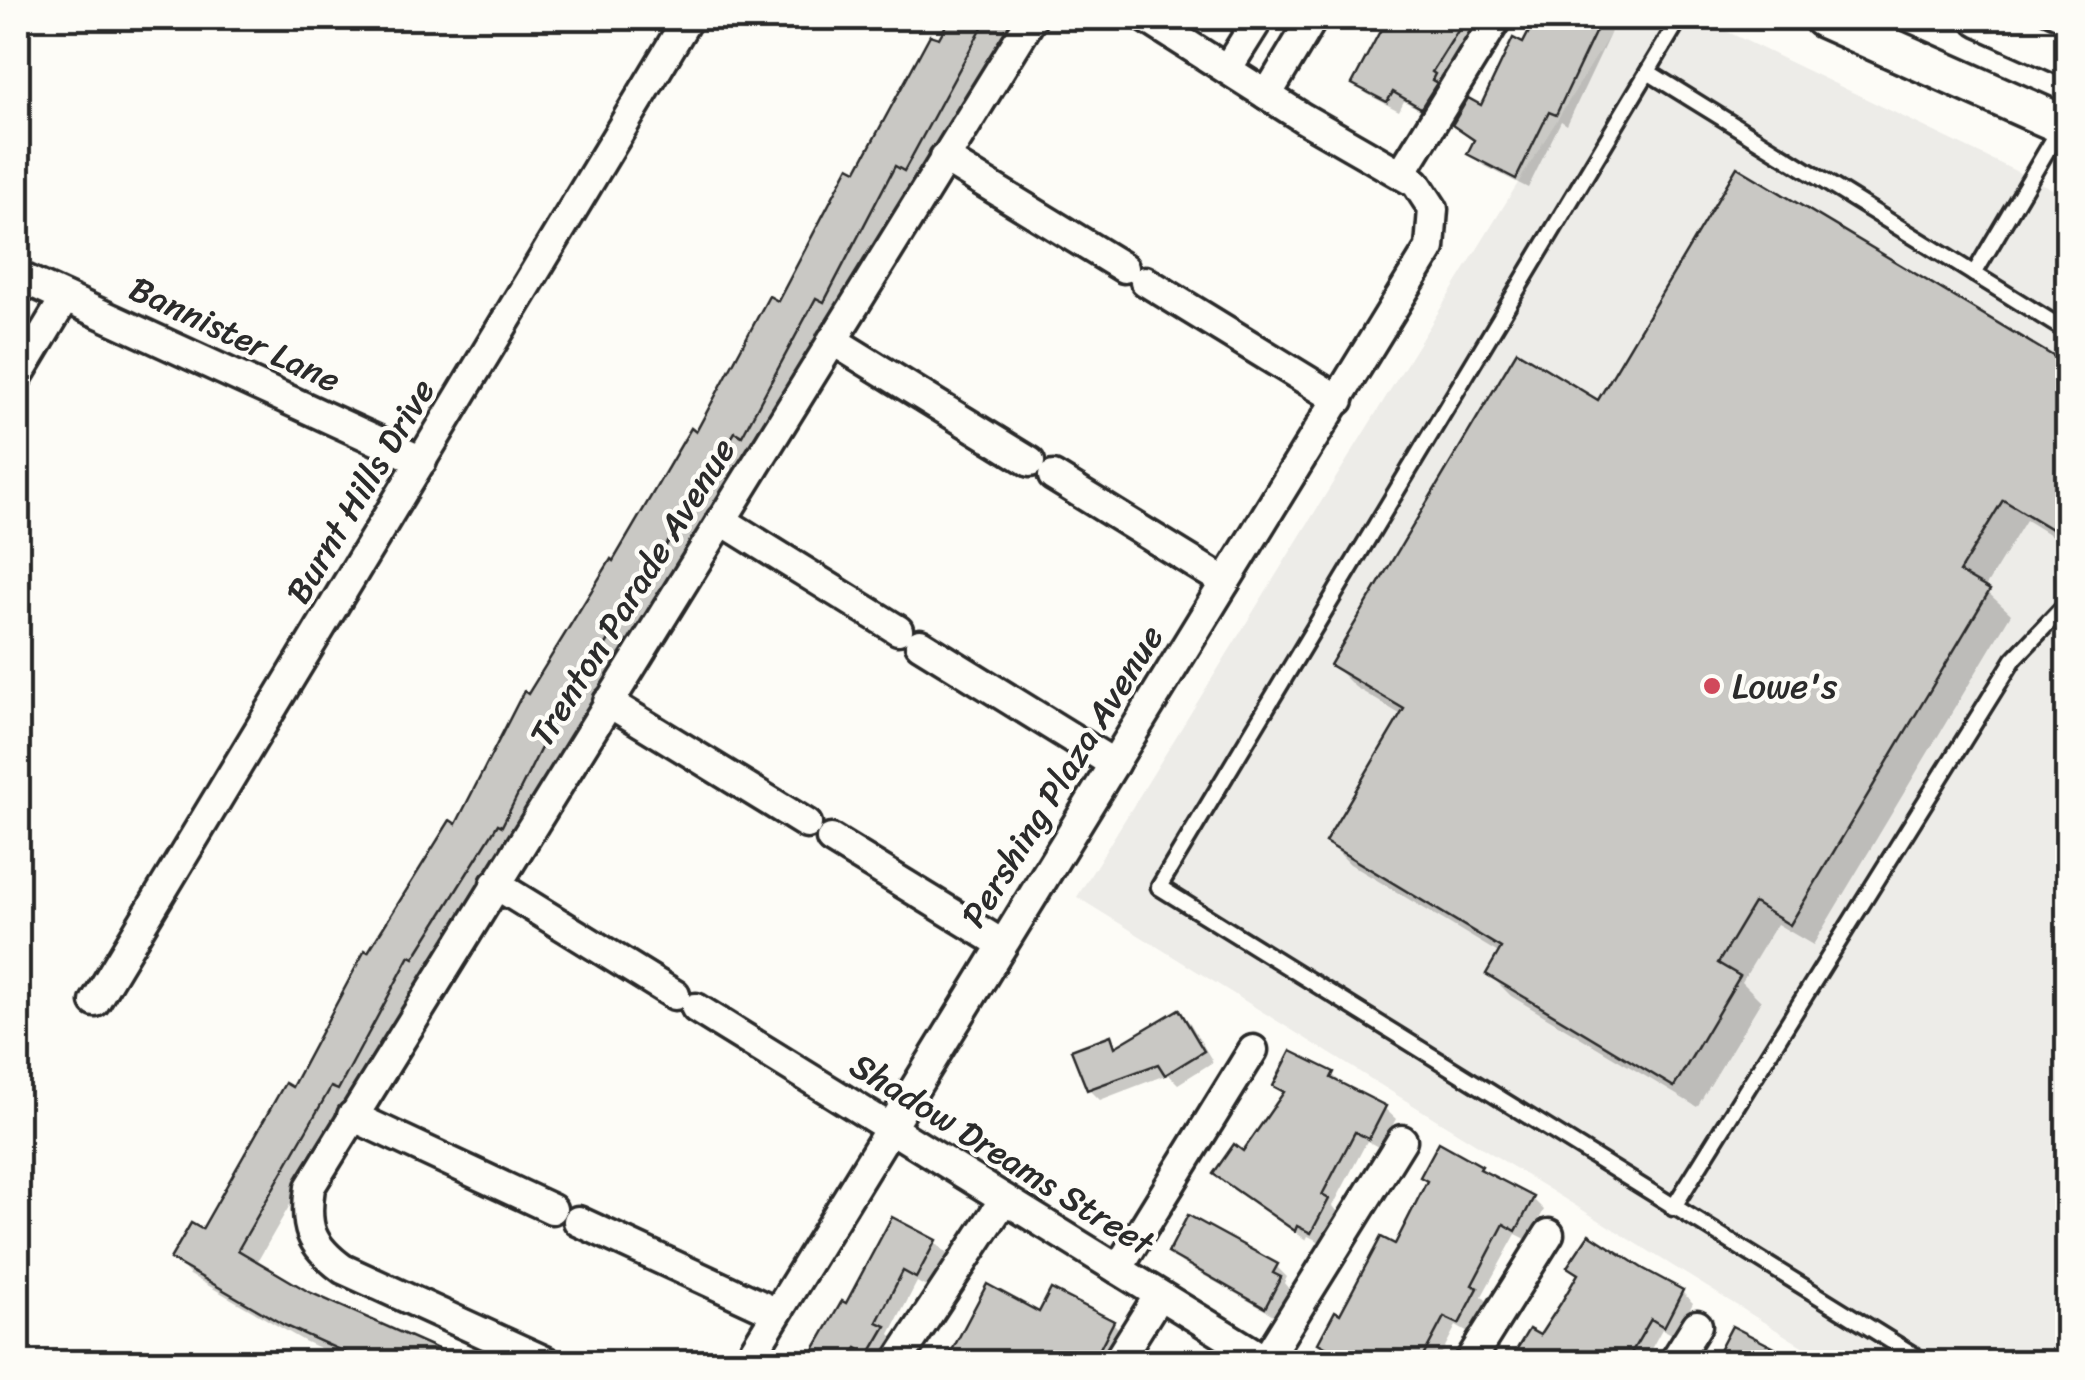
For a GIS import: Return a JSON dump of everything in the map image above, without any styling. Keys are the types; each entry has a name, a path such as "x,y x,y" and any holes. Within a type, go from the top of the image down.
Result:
{"main road":[{"path":"1823,18 2066,122"},
{"path":"1981,18 2068,57"}],"street":[{"name":"Burnt Hills Drive","path":"95,1002 688,18"},
{"name":"Trenton Parade Avenue","path":"547,1362 343,1269 327,1258 309,1231 306,1210 310,1187 1032,18"},
{"path":"1146,18 1401,174 1497,18"},
{"path":"1227,69 1259,18"},
{"path":"1267,95 1313,18"},
{"path":"944,158 1339,400"},
{"name":"Pershing Plaza Avenue","path":"747,1362 888,1127 1421,267 1430,248 1433,210 1426,195 1401,174"},
{"name":"Bannister Lane","path":"18,276 422,461"},
{"path":"18,376 65,298"},
{"path":"832,340 1225,582"},
{"path":"721,520 1114,764"},
{"path":"608,702 807,824"},
{"path":"831,840 1002,944"},
{"name":"Shadow Dreams Street","path":"495,884 1267,1362"},
{"path":"1118,1269 1253,1050"},
{"path":"352,1116 552,1209"},
{"path":"1267,1362 1402,1140"},
{"path":"897,1362 1003,1201"},
{"path":"578,1221 775,1312"},
{"path":"1469,1362 1549,1234"},
{"path":"1117,1362 1159,1295"},
{"path":"1674,1362 1697,1325"}],"lane":[{"path":"1680,18 1159,886 1925,1362"},
{"path":"1648,72 2068,332"},
{"path":"1974,274 2066,122"},
{"path":"1672,1208 2014,659 2068,602"}],"shaded area":[{"path":"1620,18 1699,18 2067,196 2067,1362 1828,1362 1077,897"}],"building":[{"path":"950,18 987,18 904,171 895,166 824,302 816,298 742,436 735,432 576,694 570,690 502,826 498,824 414,958 410,956 338,1090 331,1087 238,1250 309,1292 467,1362 366,1362 284,1325 170,1259 191,1223 202,1229 285,1083 292,1087 365,950 368,952 450,820 456,824 524,691 528,694 613,561 691,428 696,432 769,296 778,301 849,166 857,170 930,35 939,38"},
{"path":"1387,18 1466,18 1432,72 1432,80 1437,83 1421,108 1393,92 1387,102 1352,84"},
{"path":"1536,18 1602,18 1556,115 1549,112 1516,179 1467,154 1474,140 1452,125 1468,98 1481,105 1513,38 1523,43"},
{"path":"1737,167 2068,365 2068,539 2003,500 1959,572 1990,590 1790,925 1754,903 1718,963 1740,976 1674,1087 1486,974 1501,948 1325,842 1404,709 1330,665 1517,351 1598,400"},
{"path":"1179,1009 1204,1051 1165,1075 1158,1064 1087,1090 1071,1050 1111,1035 1115,1047"},
{"path":"1291,1051 1334,1072 1331,1078 1386,1106 1369,1139 1355,1132 1322,1195 1329,1199 1311,1233 1297,1226 1295,1231 1213,1174 1234,1144 1243,1151 1284,1092 1273,1086"},
{"path":"1439,1142 1534,1197 1516,1231 1504,1224 1472,1285 1478,1288 1459,1324 1444,1317 1420,1362 1353,1362 1318,1343 1335,1311 1340,1314 1381,1237 1395,1244 1427,1181 1420,1177"},
{"path":"1188,1215 1278,1264 1273,1273 1281,1277 1265,1308 1168,1253"},
{"path":"892,1217 936,1240 916,1278 903,1271 877,1322 886,1326 869,1355 857,1348 848,1362 807,1362 842,1301 846,1303"},
{"path":"1589,1234 1683,1290 1664,1327 1651,1319 1626,1362 1509,1362 1529,1329 1540,1335 1561,1303 1578,1274 1567,1267"},
{"path":"987,1284 1039,1312 1051,1289 1114,1321 1093,1362 946,1362"},
{"path":"1732,1326 1802,1362 1713,1362"}],"place":[{"name":"Lowe's","path":"1712,686"}]}
